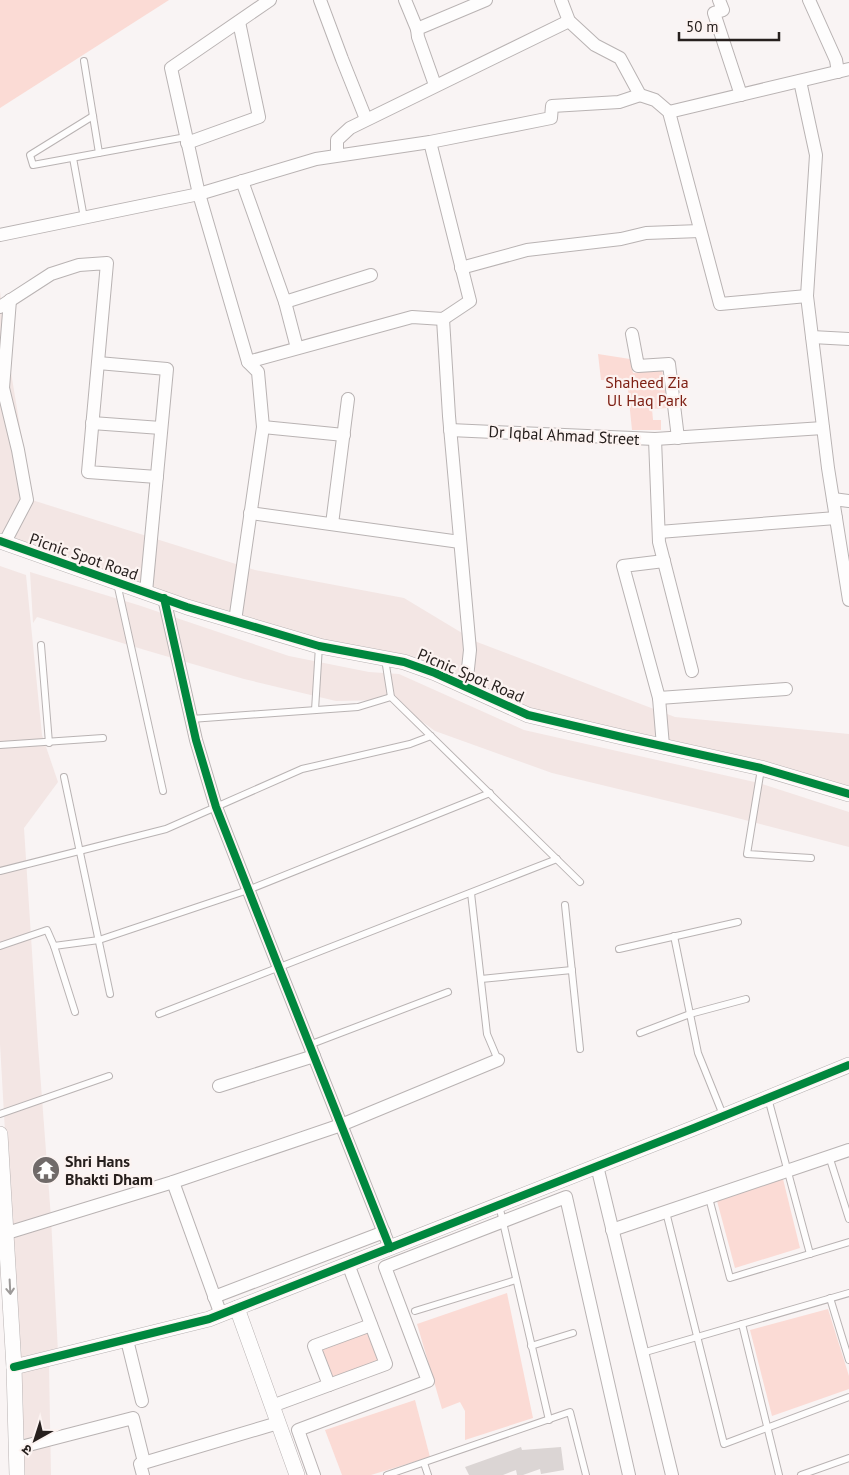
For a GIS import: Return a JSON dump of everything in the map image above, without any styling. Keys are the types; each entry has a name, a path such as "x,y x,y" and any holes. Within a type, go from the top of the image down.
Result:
{"street":[{"path":"235,621 263,427 258,372 248,362 199,194 171,68 270,0"},
{"path":"320,0 366,119"},
{"path":"405,0 417,29 435,85"},
{"path":"417,29 483,0"},
{"path":"560,0 569,21 595,45 620,58 640,95"},
{"path":"719,0 723,10 714,13 741,95"},
{"path":"669,112 844,70 836,60 809,0"},
{"path":"337,155 337,140 350,128 569,21"},
{"path":"187,140 259,117 239,22"},
{"path":"800,81 816,155 807,296 823,428 836,518 847,570 849,600"},
{"path":"0,235 199,194 316,158 430,142 551,118 552,106 619,102 640,95 655,100 669,112 720,304 807,296"},
{"path":"248,362 412,316 443,319 470,301 430,142"},
{"path":"242,181 285,302 297,348"},
{"path":"461,268 527,250 621,239 646,233 700,231"},
{"path":"3,542 27,500 18,450 3,388 5,303 51,274 80,266 107,263 88,472 157,477"},
{"path":"285,302 371,275"},
{"path":"443,319 450,430 470,650 466,687"},
{"path":"632,334 638,366 669,364 678,438"},
{"path":"812,337 849,339"},
{"path":"98,363 167,369 146,592"},
{"path":"332,524 348,399"},
{"path":"92,423 161,428"},
{"path":"263,427 344,435"},
{"name":"Dr Iqbal Ahmad Street","path":"450,430 655,439 823,428"},
{"path":"655,439 660,542 692,671"},
{"path":"833,499 849,502"},
{"path":"250,513 460,542"},
{"path":"659,532 836,518"},
{"name":"Picnic Spot Road","path":"3,542 235,621 319,646 404,662 435,673 528,715 761,768 849,794"},
{"path":"663,746 659,698 623,566 664,561"},
{"path":"164,598 196,740 216,807 390,1248"},
{"path":"659,698 786,689"},
{"path":"218,1086 311,1050"},
{"path":"7,1233 172,1182 341,1125 498,1060"},
{"path":"14,1367 221,1315 849,1065"},
{"path":"0,1134 14,1367 17,1475"},
{"path":"612,1230 849,1150"},
{"path":"597,1166 672,1475"},
{"path":"172,1182 221,1315"},
{"path":"314,1475 298,1430 428,1381 385,1267 566,1196 628,1475"},
{"path":"214,1297 384,1232"},
{"path":"272,1406 386,1364 348,1264"},
{"path":"237,1308 296,1475"},
{"path":"329,1385 314,1346 371,1325"},
{"path":"127,1340 142,1401"},
{"path":"17,1448 133,1418 144,1469 278,1423"}],"lane":[{"path":"84,61 99,153"},
{"path":"93,116 30,155 33,166 99,153 187,140"},
{"path":"73,158 84,218"},
{"path":"116,582 163,791"},
{"path":"41,645 49,743"},
{"path":"316,710 319,646"},
{"path":"385,658 391,697 580,882"},
{"path":"191,719 358,707 391,697"},
{"path":"0,871 166,829 302,769 410,744 431,736"},
{"path":"0,745 103,738"},
{"path":"761,768 747,854 811,858"},
{"path":"64,776 110,994"},
{"path":"54,946 99,940 248,890 490,793"},
{"path":"159,1014 558,859"},
{"path":"471,893 487,1034 498,1060"},
{"path":"565,904 580,1048"},
{"path":"618,949 738,922"},
{"path":"0,946 47,930 75,1012"},
{"path":"674,936 698,1053 724,1116"},
{"path":"481,979 572,970"},
{"path":"311,1050 448,992"},
{"path":"640,1032 690,1014 746,999"},
{"path":"0,1114 109,1076"},
{"path":"768,1098 810,1254"},
{"path":"829,1156 849,1219"},
{"path":"708,1198 730,1278 849,1242"},
{"path":"499,1205 549,1420"},
{"path":"666,1212 724,1444 849,1397"},
{"path":"414,1311 516,1280"},
{"path":"642,1353 849,1293"},
{"path":"830,1298 849,1360"},
{"path":"742,1324 779,1475"},
{"path":"532,1346 573,1332"},
{"path":"388,1475 570,1412 586,1475"},
{"path":"801,1475 849,1458"},
{"path":"424,1463 428,1475"}],"shaded area":[{"path":"0,291 32,500 255,570 404,598 477,642 675,717 849,734 849,791 528,710 471,685 319,643 0,538"},
{"path":"0,566 26,575 42,735 58,782 24,828 51,1218 58,1352 49,1367 51,1475 22,1475 0,1044"},
{"path":"30,572 138,605 289,656 369,672 399,674 524,730 759,783 849,812 849,847 552,773 435,731 392,700 336,701 244,679 37,617 33,623"}],"green space":[{"path":"0,0 169,0 0,108"},
{"name":"Shaheed Zia Ul Haq Park","path":"598,354 630,359 633,373 662,369 668,408 652,409 653,420 661,420 661,430 632,430 627,381 601,380"},
{"path":"783,1179 800,1248 735,1268 717,1201"},
{"path":"507,1293 533,1418 465,1440 465,1411 460,1402 442,1409 417,1324"},
{"path":"828,1309 849,1376 849,1389 772,1416 750,1330"},
{"path":"368,1331 380,1362 332,1380 320,1349"},
{"path":"415,1400 430,1457 371,1475 342,1475 325,1430"}],"building":[{"path":"521,1447 522,1450 561,1447 564,1470 541,1474 540,1469 523,1475 517,1475 516,1470 503,1475 469,1475 465,1467"}],"cycle path":[{"path":"0,541 187,607 319,646 404,662 435,673 528,715 761,768 849,794"},
{"path":"164,598 196,740 216,807 390,1248"},
{"path":"14,1367 209,1319 849,1065"}],"place":[{"name":"Shri Hans Bhakti Dham","path":"46,1170"}]}
